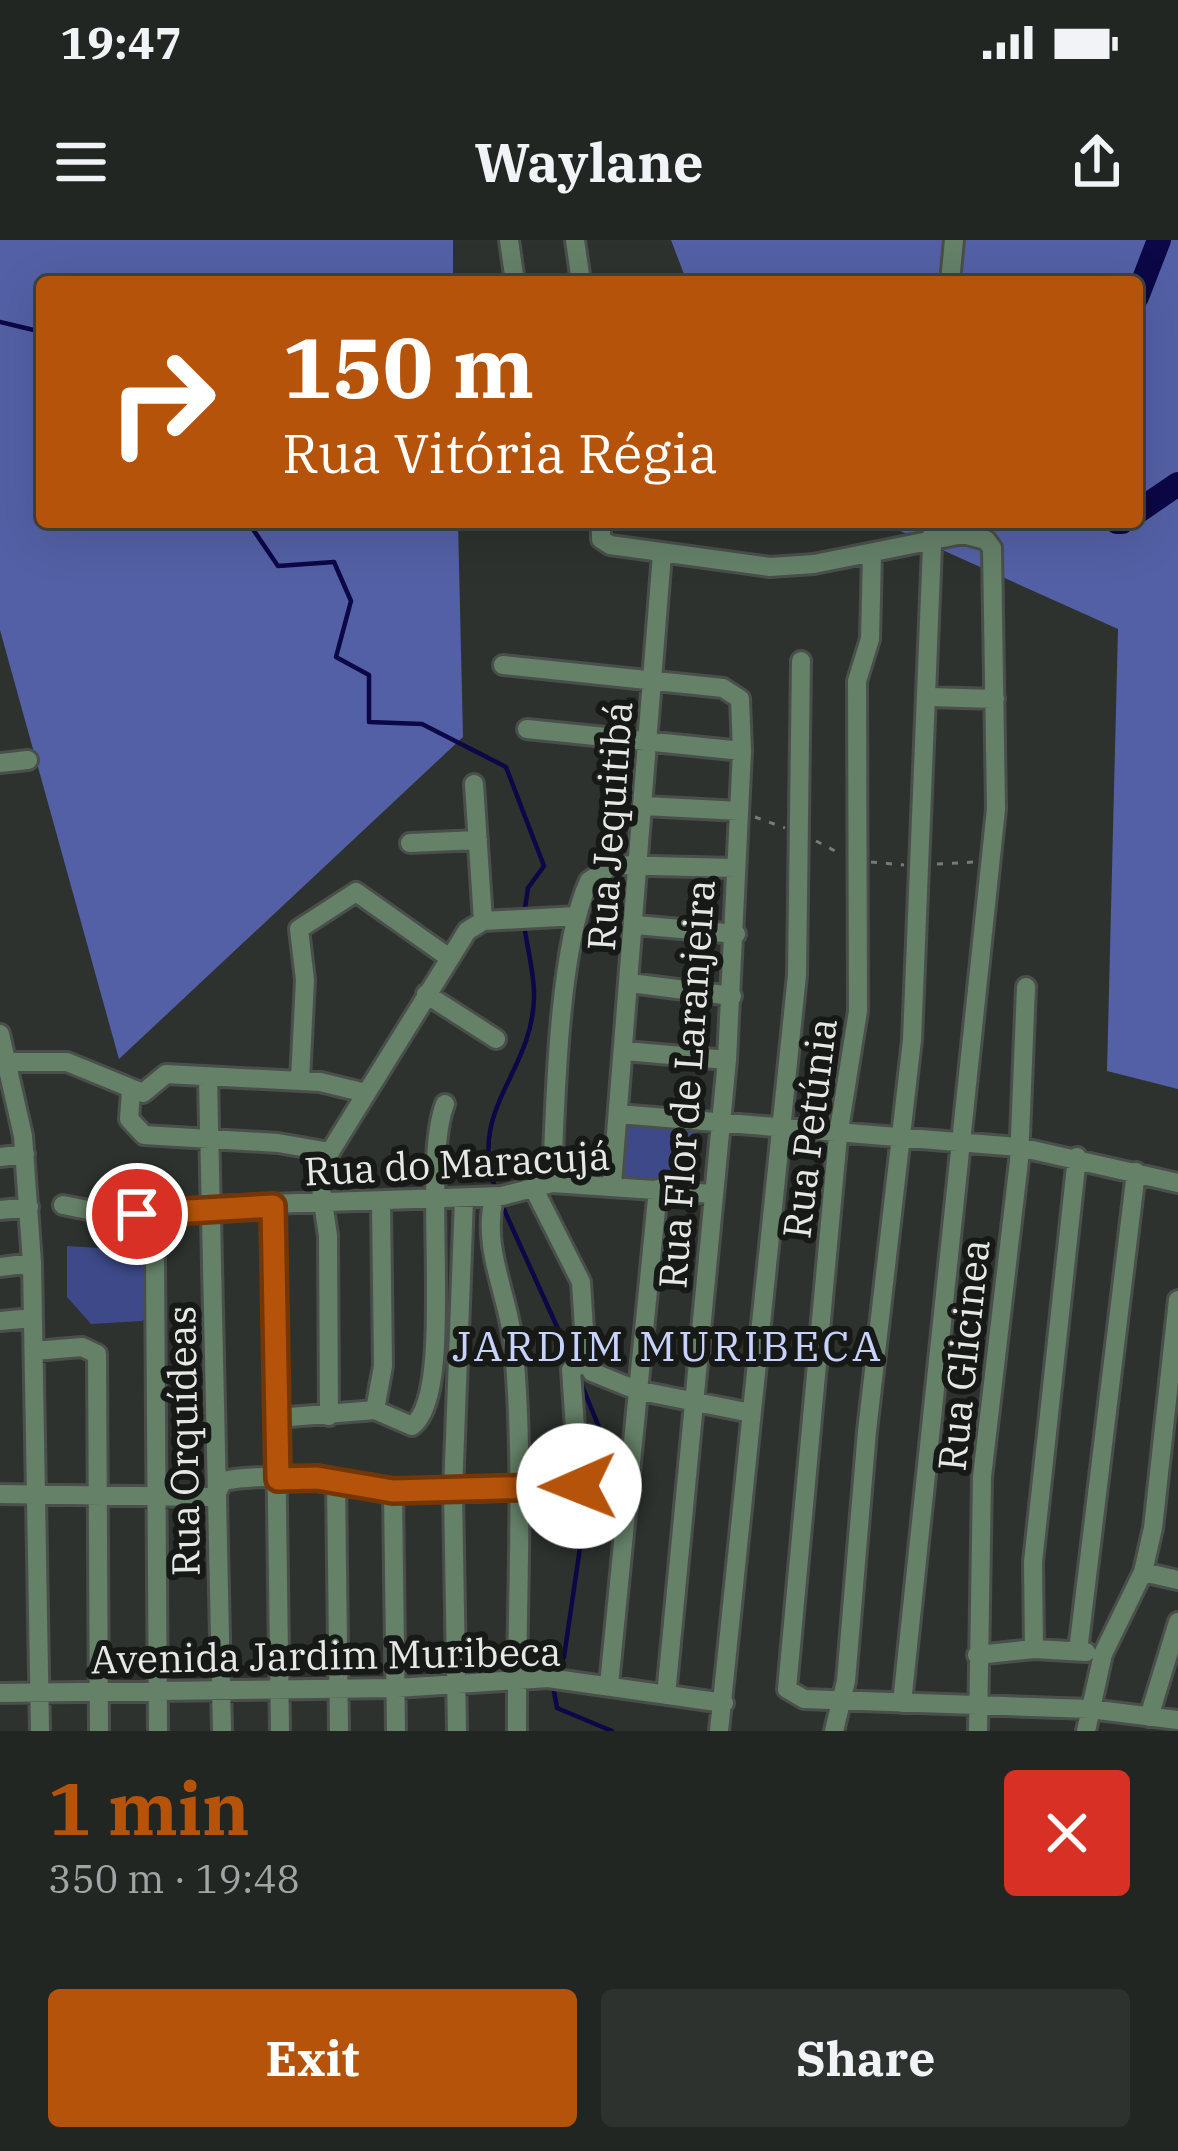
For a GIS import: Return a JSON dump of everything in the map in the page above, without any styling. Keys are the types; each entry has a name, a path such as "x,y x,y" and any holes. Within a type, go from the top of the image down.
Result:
{"street":[{"path":"509,240 514,276"},
{"path":"575,240 580,276"},
{"path":"951,276 954,240"},
{"path":"601,528 602,542 770,568 872,554 933,530 974,535 992,548 996,809 902,1703"},
{"path":"833,1731 841,1700 898,1141 908,1086 933,530"},
{"name":"Rua Jequitibá","path":"612,1184 662,554"},
{"name":"Rua Petúnia","path":"841,1700 804,1699 789,1694 786,1683 838,1136 857,1011 857,682 870,639 872,554"},
{"path":"719,1731 797,975 800,661"},
{"path":"503,665 652,679"},
{"name":"Rua Flor de Laranjeira","path":"652,679 737,694 742,751 728,1060 718,1125 667,1695"},
{"path":"929,698 995,699"},
{"path":"527,729 742,751"},
{"path":"0,764 28,760"},
{"path":"474,784 483,921"},
{"path":"645,806 739,811"},
{"path":"410,843 478,840"},
{"path":"579,1486 581,1282 543,1186 578,916 589,881 600,869 641,864 735,868"},
{"path":"300,1080 305,980 299,928 351,893 360,894 448,957"},
{"path":"329,1416 322,1174 330,1152 448,957 483,921 578,916"},
{"path":"636,926 736,934"},
{"path":"630,983 732,996"},
{"name":"Rua Glicinea","path":"978,1731 982,1477 1019,1147 1026,987"},
{"path":"426,994 496,1039"},
{"path":"0,1034 10,1062 8,1099 25,1154 29,1208 40,1731"},
{"path":"625,1051 728,1060"},
{"path":"10,1062 67,1062 131,1092 151,1091 166,1074 300,1080 366,1094"},
{"name":"Rua Orquídeas","path":"208,1078 221,1731"},
{"path":"131,1092 129,1119 134,1130 330,1152"},
{"path":"278,1418 375,1410 412,1426 424,1410 436,1324 434,1145 446,1104"},
{"path":"618,1114 898,1141 1019,1147 1178,1183"},
{"path":"0,1157 25,1154"},
{"path":"1034,1649 1033,1562 1077,1157"},
{"path":"1078,1651 1136,1172"},
{"name":"Rua do Maracujá","path":"63,1205 113,1216 213,1206 498,1197 543,1186 612,1184 712,1194"},
{"path":"609,1685 658,1189"},
{"path":"498,1197 488,1230 514,1348 517,1731"},
{"path":"457,1731 453,1491 464,1198"},
{"path":"375,1410 383,1366 381,1203"},
{"path":"273,1206 280,1731"},
{"path":"0,1210 29,1208"},
{"path":"155,1259 158,1731"},
{"path":"0,1267 32,1263"},
{"path":"1086,1731 1103,1654 1143,1572 1164,1454 1178,1300"},
{"path":"0,1342 0,1320 32,1318"},
{"path":"34,1351 82,1347 97,1354 98,1731"},
{"path":"578,1365 635,1390 751,1413"},
{"path":"0,1494 215,1496 219,1484 229,1479 336,1481 393,1491 609,1484"},
{"path":"336,1481 339,1731"},
{"path":"393,1491 396,1731"},
{"path":"1143,1572 1178,1580"},
{"path":"1149,1717 1178,1622"},
{"path":"977,1655 1034,1649 1103,1654"},
{"name":"Avenida Jardim Muribeca","path":"0,1693 339,1690 548,1678 724,1703"},
{"path":"841,1700 1090,1709 1178,1720"}],"shaded area":[{"path":"0,240 453,240 453,276 36,276 36,528 458,528 463,737 119,1059 0,630"},
{"path":"671,240 1178,240 1178,1089 1107,1071 1118,629 893,528 1143,528 1143,276 685,276"},
{"path":"625,1121 697,1128 692,1184 621,1176"},
{"path":"67,1246 147,1251 149,1314 142,1321 91,1324 67,1297"}],"waterway":[{"path":"1143,281 1159,240"},
{"path":"0,322 36,331"},
{"path":"1143,508 1178,484"},
{"path":"252,528 278,566 334,562 351,601 336,657 369,675 369,722 422,724 506,767 544,866 528,888 524,915"},
{"path":"497,1193 489,1164 489,1138 531,1025 534,998 524,924"},
{"path":"501,1203 573,1362"},
{"path":"579,1378 617,1472 614,1479"},
{"path":"556,1670 564,1657 582,1534 611,1490"},
{"path":"553,1686 557,1708 612,1731"}],"district":[{"name":"JARDIM MURIBECA","path":"668,1345"}],"route":[{"path":"137,1214 273,1206 278,1479 317,1478 393,1491 579,1486"}]}
